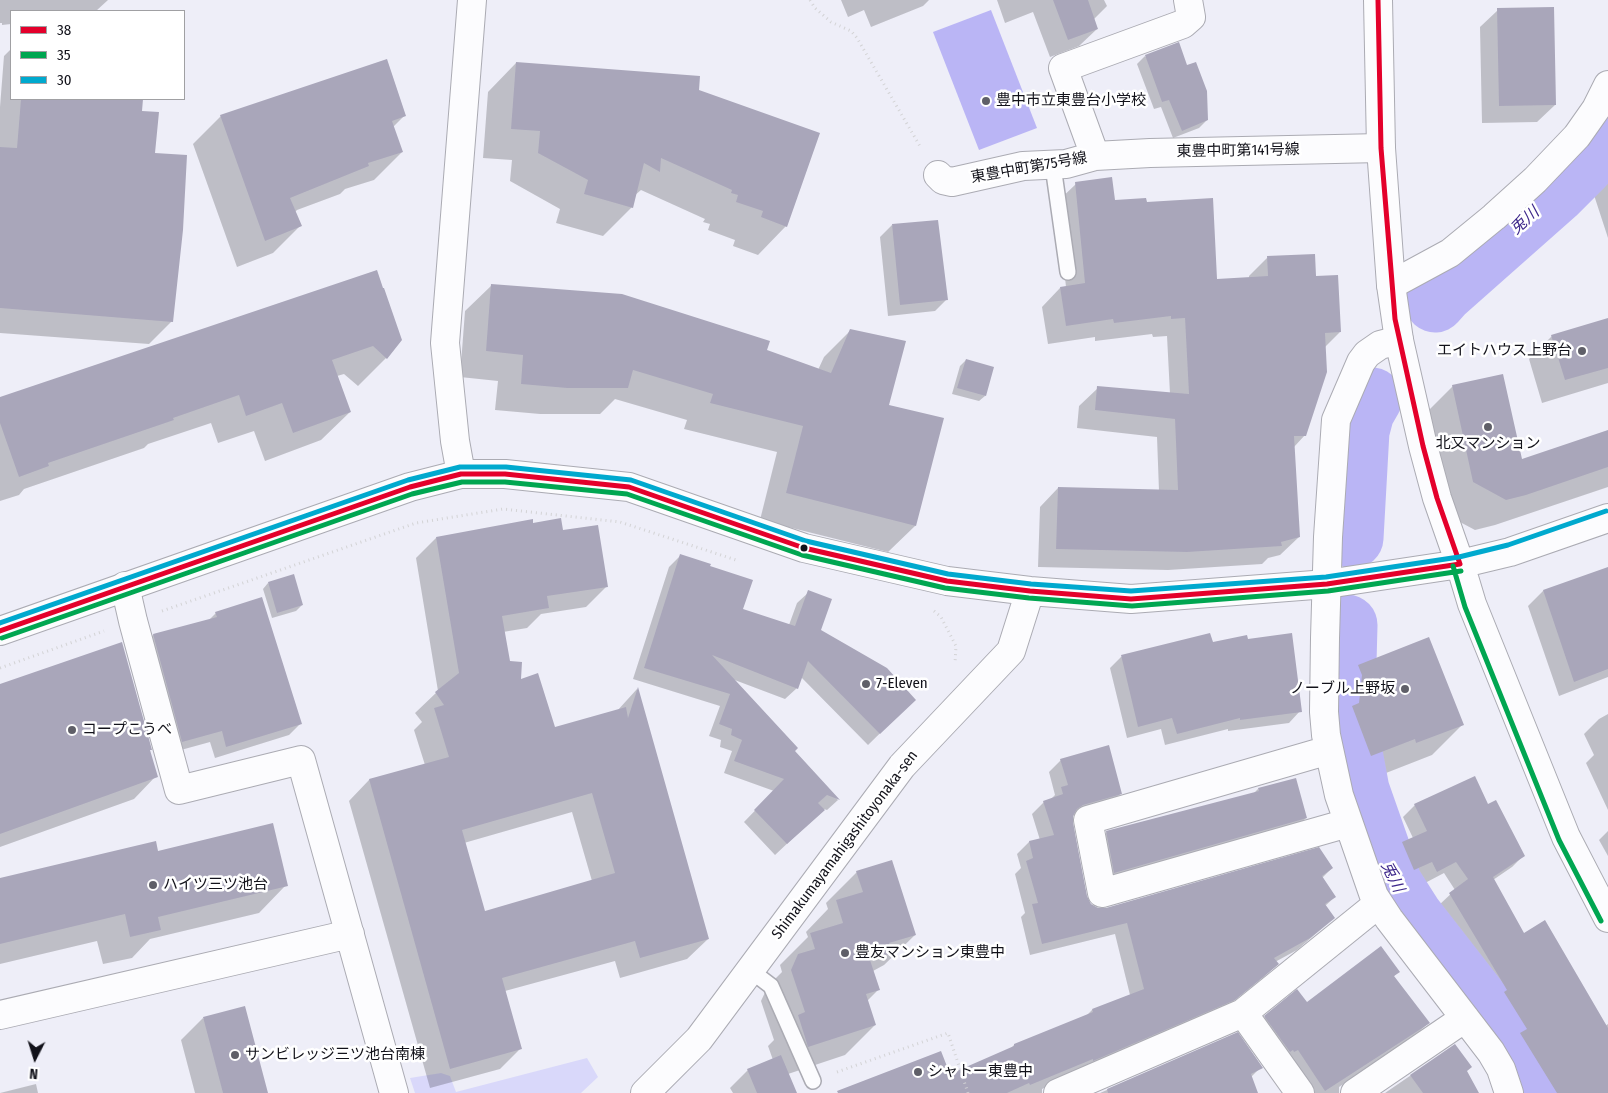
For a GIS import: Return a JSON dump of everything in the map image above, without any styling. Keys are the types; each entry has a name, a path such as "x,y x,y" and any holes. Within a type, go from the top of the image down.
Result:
{"street":[{"path":"461,474 455,441 445,343 472,0"},
{"name":"東豊中町第75号線","path":"938,175 943,180 952,182 1023,166 1053,166 1095,156 1063,68 1183,24 1191,17 1188,0"},
{"path":"1378,0 1381,148 1391,285 1399,340 1434,490 1472,604 1566,837 1608,918"},
{"path":"1391,285 1450,253 1535,180 1577,136 1596,108 1608,85"},
{"name":"東豊中町第141号線","path":"1095,156 1381,148"},
{"path":"1399,340 1380,345 1364,358 1355,374 1336,420 1327,584 1324,712 1329,750 1339,795 1370,887 1378,904 1485,1043 1497,1062 1509,1093"},
{"path":"0,631 410,487 461,474 505,474 629,487 804,548 947,582 1131,599 1327,584 1460,564 1510,552 1608,518"},
{"path":"125,586 179,790 301,760 394,1093"},
{"name":"Shimakumayamahigashitoyonaka-sen","path":"645,1093 699,1039 902,766 1011,651 1030,591"},
{"path":"1329,750 1088,820 1102,893 1348,823"},
{"path":"1058,1093 1243,1013 1378,904"},
{"path":"0,1015 350,934"},
{"path":"1243,1013 1300,1093"},
{"path":"1355,1093 1465,1018"}],"lane":[{"path":"1053,166 1068,272"},
{"path":"750,970 770,986 813,1081"}],"path":[{"path":"810,0 815,8 831,22 851,32 857,38 938,175"},
{"path":"0,668 416,523 503,509 620,522 739,561"},
{"path":"928,605 941,617 956,646 955,664"},
{"path":"813,1081 948,1033 968,1093"}],"shaded area":[{"path":"991,10 1037,128 979,150 933,32"},
{"path":"587,1058 598,1077 581,1093 415,1093 410,1078 441,1073 450,1076 456,1092"}],"building":[{"path":"1053,0 1088,0 1098,29 1068,40"},
{"path":"1554,7 1556,105 1499,106 1497,8"},
{"path":"1179,42 1187,65 1196,62 1207,91 1208,120 1182,131 1169,100 1162,102 1145,55"},
{"path":"387,59 406,116 392,121 403,152 368,163 369,166 290,198 302,226 265,241 220,115"},
{"path":"516,62 700,76 699,90 820,133 787,227 761,217 763,211 736,202 738,195 731,193 732,190 661,158 660,172 644,163 633,208 584,194 588,180 538,153 540,131 511,129"},
{"path":"21,100 143,100 142,111 159,112 155,153 187,155 183,230 173,322 0,308 0,147 17,148"},
{"path":"1112,177 1115,200 1146,198 1147,202 1213,198 1217,279 1268,276 1267,256 1315,254 1316,276 1338,275 1341,332 1325,333 1327,372 1306,436 1294,436 1300,537 1281,542 1282,546 1187,552 1056,549 1058,487 1178,490 1175,419 1095,410 1097,386 1189,394 1185,318 1171,319 1171,316 1114,323 1113,319 1066,326 1060,287 1085,283 1075,182"},
{"path":"938,220 948,300 900,305 892,224"},
{"path":"377,270 402,340 387,359 373,346 332,360 351,412 293,433 282,403 246,416 239,395 173,418 174,420 48,463 49,466 19,477 0,423 0,397"},
{"path":"491,284 622,294 770,341 767,350 831,373 850,329 906,341 889,405 944,418 916,526 786,493 803,426 710,403 713,394 633,370 628,388 567,388 521,384 523,355 486,351"},
{"name":"エイトハウス上野台","path":"1608,318 1608,368 1565,380 1551,335"},
{"path":"966,359 994,367 986,396 957,388"},
{"name":"北又マンション","path":"1503,374 1522,459 1608,430 1608,467 1506,500 1473,482 1452,385"},
{"path":"561,518 563,530 598,525 608,587 547,596 549,608 502,616 510,661 522,662 521,679 538,673 555,727 626,707 628,718 638,687 709,939 640,958 635,941 502,978 522,1049 450,1069 369,779 449,757 434,708 444,705 435,692 459,673 436,537 533,519 533,523","holes":["592,793 615,873 485,911 462,830"]},
{"path":"680,554 753,580 743,609 795,626 808,590 832,599 821,630 887,668 916,700 880,734 808,661 798,689 712,655 798,748 795,751 840,800 827,795 818,803 825,810 787,844 754,810 784,779 734,761 742,740 731,735 732,729 719,724 730,694 644,668"},
{"path":"1608,567 1608,669 1574,682 1543,590"},
{"path":"294,574 303,605 277,613 268,582"},
{"path":"262,597 302,724 226,747 222,731 182,742 153,634 217,617 215,612"},
{"path":"1210,633 1213,642 1247,635 1248,639 1292,633 1302,712 1240,720 1240,718 1177,734 1172,718 1138,727 1121,655"},
{"name":"ノーブル上野坂","path":"1429,637 1464,725 1416,743 1415,739 1371,756 1352,706 1359,703 1362,675 1358,665"},
{"name":"コープこうべ","path":"122,642 158,777 0,834 0,684"},
{"path":"1109,745 1122,794 1083,805 1077,809 1073,816 1087,896 1091,904 1098,908 1106,908 1319,847 1333,868 1322,876 1336,897 1325,904 1335,918 1310,938 1274,958 1279,964 1235,1000 1093,1061 1093,1059 1030,1085 1029,1083 1007,1093 838,1093 837,1091 941,1051 950,1074 1014,1046 1014,1044 1093,1012 1092,1009 1144,989 1127,923 1042,944 1032,904 1038,903 1026,861 1033,858 1029,841 1054,835 1043,801 1063,794 1061,787 1068,785 1060,759"},
{"path":"1475,776 1488,804 1496,800 1525,856 1493,877 1524,933 1545,920 1608,1028 1608,1093 1557,1093 1520,1033 1527,1029 1504,992 1507,990 1449,893 1468,879 1456,862 1437,872 1432,862 1414,870 1402,842 1427,831 1414,804"},
{"path":"1296,778 1307,818 1114,873 1106,831 1259,791 1258,788"},
{"name":"ハイツ三ツ池台","path":"273,823 288,886 158,917 161,930 130,937 125,914 0,944 0,878 156,841 158,851"},
{"name":"豊友マンション東豊中","path":"892,860 916,935 889,943 892,953 870,960 880,990 866,994 876,1025 808,1047 798,1015 805,1012 791,970 798,954 815,949 810,933 843,923 836,900 863,892 856,871"},
{"path":"1381,946 1400,972 1394,976 1430,1023 1325,1091 1298,1050 1290,1052 1264,1016 1297,989 1307,1002"},
{"name":"サンビレッジ三ツ池台南棟","path":"245,1006 268,1093 223,1093 203,1017"},
{"path":"1238,1032 1263,1068 1251,1074 1258,1093 1108,1093 1107,1089"},
{"path":"1455,1044 1472,1067 1467,1071 1479,1093 1423,1093 1410,1075"},
{"path":"781,1055 797,1093 757,1093 747,1069"}],"waterway":[{"name":"兎川","path":"1435,302 1556,193 1583,166 1608,133"},
{"name":"兎川","path":"1353,538 1359,431 1364,412 1372,398"},
{"name":"兎川","path":"1347,625 1345,700 1348,731 1359,790 1392,884 1413,917 1515,1048 1532,1093"}],"transit line":[{"name":"38","path":"1378,0 1381,148 1395,319 1423,446 1437,498 1460,564"},
{"name":"30","path":"0,623 408,480 460,467 506,467 631,480 806,541 948,574 1031,584 1131,591 1326,577 1459,557 1508,545 1606,511"},
{"name":"38","path":"0,631 410,487 461,474 505,474 629,487 804,548 947,581 1030,591 1131,599 1327,584 1460,564"},
{"name":"35","path":"2,638 412,494 462,482 505,482 627,494 802,555 945,588 1029,598 1132,606 1328,591 1461,571"},
{"name":"35","path":"1453,566 1465,607 1559,840 1601,921"}],"place":[{"name":"豊中市立東豊台小学校","path":"986,101"},
{"name":"エイトハウス上野台","path":"1582,351"},
{"name":"北又マンション","path":"1488,427"},
{"name":"7-Eleven","path":"866,684"},
{"name":"ノーブル上野坂","path":"1405,689"},
{"name":"コープこうべ","path":"72,730"},
{"name":"ハイツ三ツ池台","path":"153,885"},
{"name":"豊友マンション東豊中","path":"845,953"},
{"name":"サンビレッジ三ツ池台南棟","path":"235,1055"},
{"name":"シャトー東豊中","path":"918,1072"}]}
